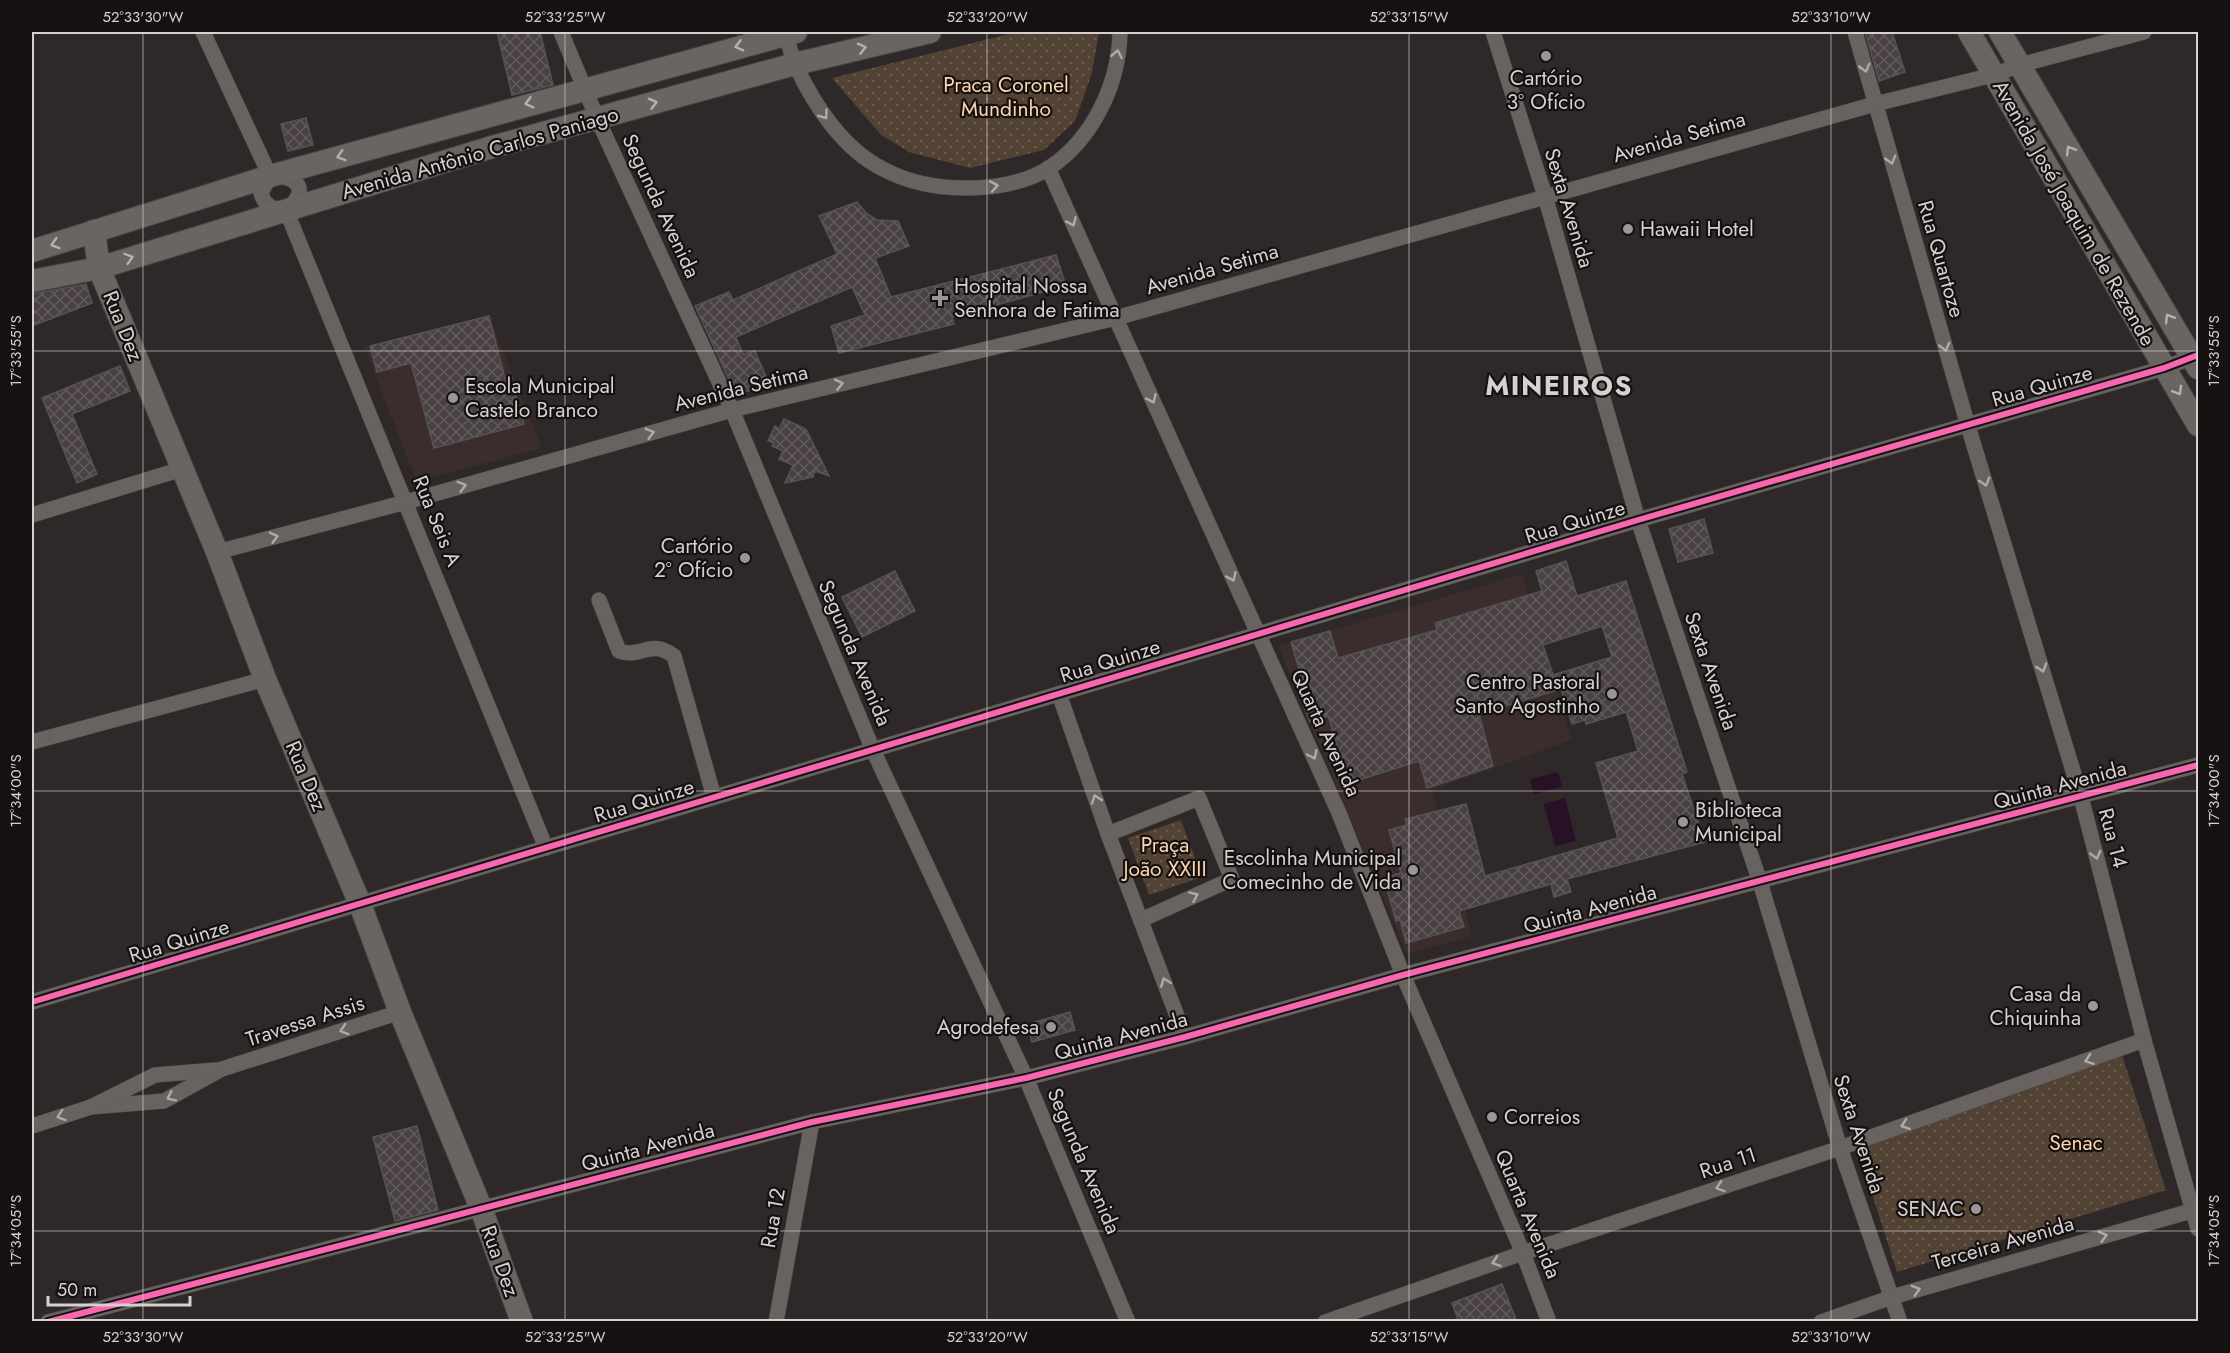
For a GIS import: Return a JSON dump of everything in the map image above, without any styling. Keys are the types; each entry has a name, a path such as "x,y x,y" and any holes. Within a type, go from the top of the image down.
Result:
{"street":[{"path":"203,32 270,176"},
{"name":"Segunda Avenida","path":"561,32 597,118 732,410 873,750 1026,1078 1128,1322"},
{"path":"789,32 795,64 823,115 849,144 881,169 915,184 950,188 986,188 1020,181 1048,168 1075,146 1105,100 1113,74 1120,32"},
{"name":"Avenida Antônio Carlos Paniago","path":"32,250 270,176 789,32"},
{"name":"Avenida Antônio Carlos Paniago","path":"32,281 99,268 492,147 795,64 930,32"},
{"name":"Sexta Avenida","path":"1493,32 1545,196 1638,520 1760,882 1840,1148 1900,1322"},
{"name":"Rua Quartoze","path":"1855,32 1968,426"},
{"name":"Avenida José Joaquim de Rezende","path":"1969,32 2164,368 2199,424"},
{"name":"Avenida José Joaquim de Rezende","path":"2000,32 2196,360"},
{"name":"Avenida Setima","path":"218,552 406,502 732,410 1116,318 1875,104 1993,75 2119,35 2144,32"},
{"path":"482,116 492,147"},
{"name":"Quarta Avenida","path":"1048,168 1340,813 1403,975 1523,1253 1549,1322"},
{"path":"280,175 293,179 298,185 300,194 295,203 286,210 275,209 263,200 261,193 270,176 280,175"},
{"name":"Rua Seis A","path":"286,210 546,848"},
{"name":"Rua Dez","path":"94,231 99,268 218,552 265,679 360,904 522,1322"},
{"name":"Rua Quinze","path":"32,1002 1638,520 2196,360"},
{"name":"Rua 14","path":"1968,426 2081,797 2144,1040 2196,1209 2199,1229"},
{"path":"32,515 182,469"},
{"path":"599,600 619,651 628,654 655,647 664,649 674,656 714,797"},
{"path":"32,742 265,679"},
{"path":"1059,694 1108,834 1185,1036"},
{"name":"Quinta Avenida","path":"48,1322 812,1122 1026,1078 1403,975 2199,765"},
{"path":"1108,834 1198,798 1232,879 1141,920"},
{"name":"Travessa Assis","path":"90,1107 164,1101 222,1070 400,1012"},
{"name":"Rua 11","path":"1325,1322 1523,1253 1840,1148 2144,1040"},
{"name":"Travessa Assis","path":"32,1126 90,1107 155,1076 222,1070"},
{"name":"Rua 12","path":"776,1322 812,1122"},
{"name":"Terceira Avenida","path":"1821,1322 1892,1297 2196,1209"}],"shaded area":[{"name":"Escola Municipal Castelo Branco","path":"489,316 542,448 420,480 415,477 364,347"},
{"path":"1522,574 1572,740 1432,790 1472,936 1407,954 1278,646"},
{"path":"1558,772 1562,787 1534,794 1530,779"},
{"path":"1565,798 1576,841 1555,846 1544,804"}],"green space":[{"name":"Praca Coronel Mundinho","path":"1017,32 1099,32 1092,73 1075,121 1044,150 970,168 909,152 881,135 832,78"},
{"name":"Praça João XXIII","path":"1181,820 1202,877 1149,895 1128,838"},
{"name":"Senac","path":"2121,1052 2166,1190 1897,1272 1857,1147"}],"building":[{"path":"497,32 540,32 553,85 512,95"},
{"path":"1865,32 1892,32 1905,72 1879,81"},
{"path":"306,118 313,145 288,151 281,124"},
{"name":"Hospital Nossa Senhora de Fatima","path":"857,202 867,214 877,220 898,221 909,246 875,258 891,297 1056,255 1066,286 952,317 954,324 839,353 831,326 865,315 852,287 736,337 743,354 755,351 769,384 736,395 695,306 729,292 733,300 837,254 819,216"},
{"path":"86,284 92,303 32,326 32,294"},
{"name":"Escola Municipal Castelo Branco","path":"489,316 510,398 516,396 524,424 434,448 411,363 377,372 370,346"},
{"path":"120,366 130,391 72,414 97,474 77,483 42,398"},
{"path":"784,419 806,429 829,476 815,471 813,477 785,483 793,465 779,459 783,451 772,446 774,443 768,441 775,426 779,429"},
{"path":"1704,519 1713,553 1678,562 1669,529"},
{"path":"1566,561 1577,596 1626,581 1687,772 1682,774 1705,842 1567,879 1571,892 1554,897 1551,884 1459,911 1464,927 1406,943 1400,920 1396,921 1384,878 1401,873 1389,830 1407,825 1405,819 1466,804 1485,876 1618,838 1596,763 1638,751 1626,712 1586,724 1585,720 1572,724 1561,689 1479,714 1493,766 1427,788 1419,761 1349,783 1328,716 1310,722 1302,702 1308,700 1291,642 1330,631 1338,658 1437,630 1435,623 1542,591 1536,571","holes":["1602,626 1612,657 1553,675 1543,645"]},
{"path":"895,571 915,611 862,637 842,597"},
{"name":"Agrodefesa","path":"1070,1012 1075,1030 1032,1042 1028,1024"},
{"path":"417,1126 438,1210 395,1221 373,1137"},
{"path":"1502,1284 1517,1322 1459,1322 1452,1303"}],"cycle path":[{"path":"32,1002 1638,520 2164,368 2198,355"},
{"path":"48,1322 812,1122 1026,1078 1185,1037 1403,975 2198,765"}],"place":[{"name":"Cartório 3º Ofício","path":"1546,56"},
{"name":"Hawaii Hotel","path":"1628,229"},
{"name":"Hospital Nossa Senhora de Fatima","path":"940,298"},
{"name":"Escola Municipal Castelo Branco","path":"453,398"},
{"name":"Cartório 2º Ofício","path":"745,558"},
{"name":"Centro Pastoral Santo Agostinho","path":"1612,694"},
{"name":"Biblioteca Municipal","path":"1683,822"},
{"name":"Escolinha Municipal Comecinho de Vida","path":"1413,870"},
{"name":"Casa da Chiquinha","path":"2093,1006"},
{"name":"Agrodefesa","path":"1051,1027"},
{"name":"Correios","path":"1492,1117"},
{"name":"SENAC","path":"1976,1209"}],"district":[{"name":"MINEIROS","path":"1559,386"}]}
